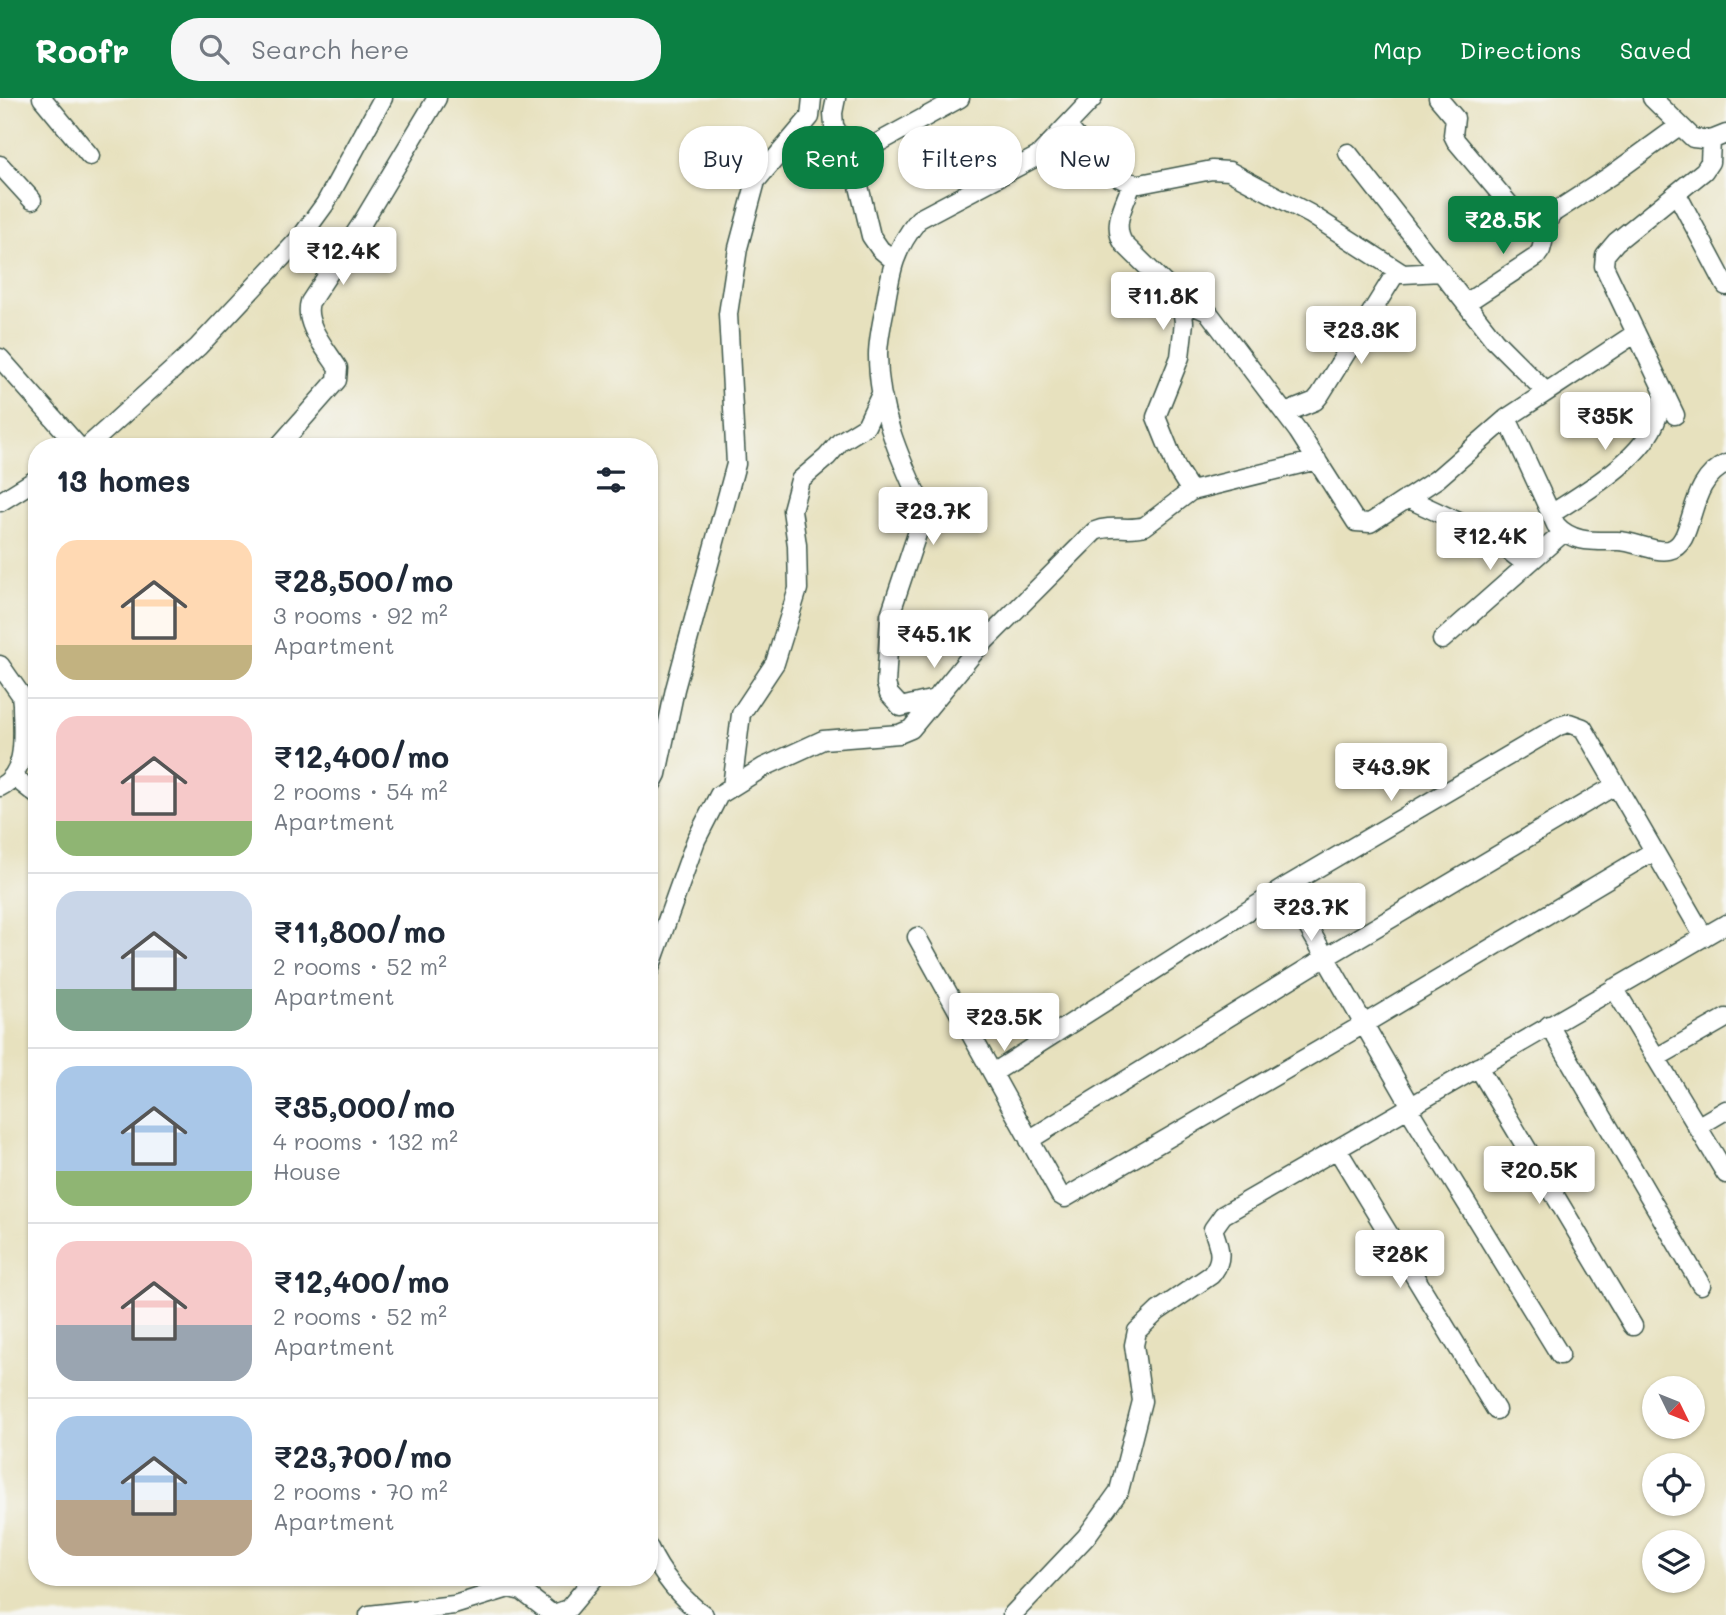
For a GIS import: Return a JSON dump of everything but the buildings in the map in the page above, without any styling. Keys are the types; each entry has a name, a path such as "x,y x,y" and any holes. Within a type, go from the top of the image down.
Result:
{"street":[{"path":"43,98 90,156"},
{"path":"103,438 198,346 301,237 325,204 383,98"},
{"path":"286,438 340,374 311,324 308,310 310,302 362,223 437,98"},
{"path":"658,770 675,689 736,464 728,307 737,248 756,181 810,117 812,98"},
{"path":"834,126 836,98"},
{"path":"884,140 961,98"},
{"path":"1067,126 1093,98"},
{"path":"1438,98 1455,118 1453,135 1456,141 1514,210 1523,217 1539,219 1550,215 1610,176 1679,126"},
{"path":"1652,98 1693,138 1718,137 1710,162 1699,176 1616,242 1605,255 1604,266 1675,415"},
{"path":"1348,153 1495,341 1546,392"},
{"path":"935,699 901,707 889,694 886,684 890,615 922,512 921,504 897,451 881,394 878,354 893,260 908,232 919,219 1036,157"},
{"path":"0,165 32,200"},
{"path":"1135,184 1212,170 1229,172 1310,214 1403,274 1442,272"},
{"path":"860,189 871,236 880,249 893,260"},
{"path":"1130,189 1119,220 1119,237 1178,299 1208,312 1284,413 1356,522 1362,524 1370,523 1437,479 1507,418 1636,333"},
{"path":"1677,194 1726,285"},
{"path":"1466,303 1535,257 1541,250 1550,215"},
{"path":"1284,413 1315,401 1320,396 1397,271"},
{"path":"1178,299 1184,322 1180,357 1156,417 1177,469 1191,491"},
{"path":"0,358 72,438"},
{"path":"1552,514 1606,478 1639,446 1657,420 1664,391"},
{"path":"732,787 741,714 775,663 798,589 797,545 792,510 800,480 840,442 866,426 881,394"},
{"path":"1507,418 1556,525 1563,533 1581,540 1625,540 1666,550 1674,548 1685,536 1703,482 1715,468 1726,464"},
{"path":"658,946 699,832 717,799 732,787 764,766 823,740 905,733 911,729 976,650 1095,531 1102,528 1145,526 1191,491 1317,460"},
{"path":"0,502 28,485"},
{"path":"1407,498 1490,537 1527,565"},
{"path":"1442,639 1563,533"},
{"path":"0,665 21,695 22,705 22,751 19,766 7,782 28,791"},
{"path":"993,1073 1285,887 1559,726 1569,723 1583,728 1704,937"},
{"path":"1030,1140 1326,957 1616,785"},
{"path":"917,937 1060,1195 1065,1198 1654,851"},
{"path":"1285,887 1410,1107 1560,1355"},
{"path":"1012,1615 1086,1537 1119,1491 1142,1401 1134,1345 1137,1331 1158,1311 1218,1268 1221,1255 1213,1228 1223,1214 1726,924"},
{"path":"1614,988 1726,1174"},
{"path":"1656,1058 1726,1018"},
{"path":"1549,1025 1701,1285"},
{"path":"1478,1067 1633,1326"},
{"path":"1697,1126 1726,1111"},
{"path":"1337,1149 1496,1410"},
{"path":"658,1562 677,1590 704,1615"},
{"path":"369,1615 454,1605 509,1588 522,1591 552,1615 568,1609 587,1586"}]}
